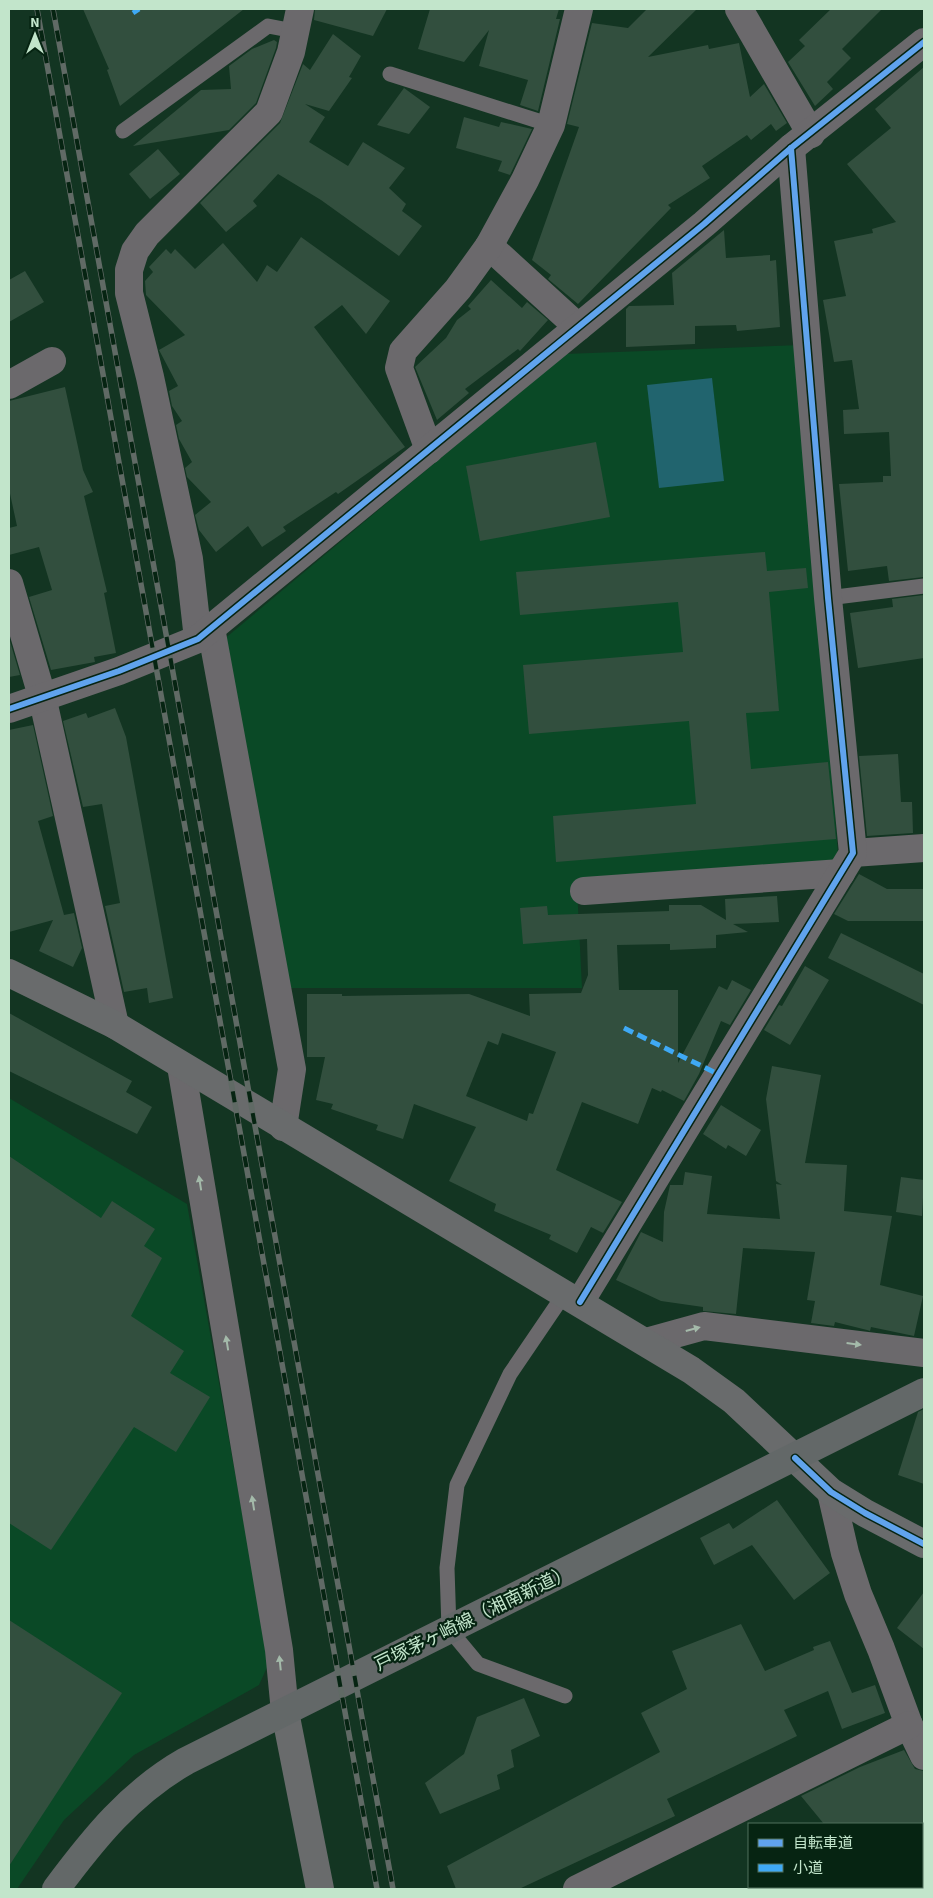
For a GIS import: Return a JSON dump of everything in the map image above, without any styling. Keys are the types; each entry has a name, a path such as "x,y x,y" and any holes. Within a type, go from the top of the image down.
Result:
{"main road":[{"name":"戸塚茅ヶ崎線（湘南新道）","path":"56,1889 90,1844 138,1794 160,1776 449,1629 924,1392"}],"street":[{"path":"429,450 399,368 403,351 458,289 489,246 551,125 580,9"},
{"path":"572,1298 847,863 828,598 801,141 739,9"},
{"path":"283,1127 292,1069 205,634 150,377 129,293 128,270 135,251 147,234 270,112 291,52 297,20"},
{"path":"9,708 119,670 205,634 704,224 801,141 924,42"},
{"path":"489,246 578,327"},
{"path":"9,385 52,361"},
{"path":"9,583 42,696 114,1025"},
{"path":"584,892 847,863 924,848"},
{"path":"9,973 114,1025 691,1370 734,1401 831,1492 924,1544"},
{"path":"181,1066 279,1650 285,1712 320,1889"},
{"path":"646,1342 704,1326 924,1353"},
{"path":"831,1492 845,1553 858,1594 881,1649 908,1725 924,1756"},
{"path":"577,1889 908,1725"}],"lane":[{"path":"123,131 268,26 297,20"},
{"path":"390,74 551,125"},
{"path":"828,598 924,586"},
{"path":"565,1696 478,1664 449,1629 447,1568 457,1485 510,1374 572,1298"}],"shaded area":[{"path":"800,345 838,855 833,865 577,887 582,988 287,988 223,640 565,354"},
{"path":"9,1098 187,1204 269,1663 259,1685 134,1755 64,1820 17,1889 9,1889"}],"water":[{"path":"712,378 724,481 659,488 647,385"}],"building":[{"path":"83,9 244,9 120,106 107,70 109,69"},
{"path":"315,9 387,9 373,36 314,20"},
{"path":"430,9 559,9 556,19 560,19 538,111 520,105 528,80 479,66 489,30 464,62 418,49"},
{"path":"647,9 697,9 648,57 708,45 709,49 739,43 750,97 764,84 787,123 776,131 771,124 751,140 747,135 702,166 710,178 668,205 671,208 578,304 548,279 551,275 532,260 579,127 567,124 592,23 628,28"},
{"path":"831,9 882,9 842,49 851,58 827,82 833,89 815,106 788,62 805,46 799,40"},
{"path":"333,34 361,56 349,77 352,78 329,111 305,104 325,117 309,142 348,166 363,142 405,168 389,188 406,204 402,211 422,226 399,256 321,200 278,174 253,201 257,206 226,232 200,203 280,123 303,64 310,70"},
{"path":"274,40 277,42 276,48 256,103 229,130 133,146 201,90 231,89 229,66 252,49"},
{"path":"924,67 924,577 889,581 887,566 848,571 839,484 883,482 883,476 891,476 889,432 844,434 843,410 859,409 852,360 834,362 823,300 846,296 834,241 873,233 872,229 896,222 847,164 891,128 875,109"},
{"path":"404,88 430,107 409,134 377,125"},
{"path":"464,117 499,127 501,122 532,129 510,175 498,171 502,161 456,148"},
{"path":"158,149 180,174 150,199 129,174"},
{"path":"724,230 726,258 770,255 770,261 776,260 780,327 737,331 736,325 695,326 695,344 626,347 626,309 629,306 674,305 672,273"},
{"path":"301,237 390,301 366,334 342,305 314,327 405,447 338,494 336,492 283,527 286,531 262,547 248,526 216,552 199,530 195,515 211,502 187,477 185,468 192,462 179,439 176,425 182,421 172,406 169,391 178,386 159,350 185,335 146,295 145,281 153,272 149,267 166,249 171,254 175,249 195,269 223,243 257,282 267,265 277,272"},
{"path":"25,271 44,302 9,322 9,280"},
{"path":"491,280 522,308 527,302 548,320 520,351 518,349 465,389 469,393 437,420 415,367 446,338 457,320 471,309 468,306"},
{"path":"65,387 83,470 93,492 84,496 107,592 104,593 116,653 94,657 95,662 51,670 29,597 52,590 39,547 9,555 9,528 17,526 9,489 9,401"},
{"path":"596,442 610,517 480,541 466,466"},
{"path":"765,552 767,571 806,568 808,588 769,592 779,711 746,713 751,769 828,762 836,839 556,862 553,816 696,804 689,721 529,734 523,665 683,652 678,602 520,615 516,572"},
{"path":"924,595 924,658 858,668 850,613 893,607 892,599"},
{"path":"9,638 20,675 9,677"},
{"path":"115,708 126,737 173,998 149,1003 147,988 124,992 105,906 120,903 102,804 83,807 63,721 86,713 88,718"},
{"path":"33,725 53,816 38,821 64,915 74,913 82,948 73,967 39,951 53,920 9,932 9,730"},
{"path":"898,754 901,802 912,802 913,833 867,836 859,756"},
{"path":"859,874 887,889 924,889 924,921 848,921 834,914"},
{"path":"777,896 779,922 733,924 748,932 716,935 716,948 670,950 670,944 617,945 619,990 678,990 678,1063 719,986 727,990 732,980 751,990 730,1025 721,1021 699,1074 684,1101 662,1090 661,1092 652,1088 638,1124 582,1102 556,1170 622,1202 603,1233 591,1227 577,1253 549,1239 551,1235 494,1211 496,1204 449,1181 476,1127 414,1104 403,1139 376,1130 378,1125 331,1109 333,1104 316,1100 325,1057 307,1057 307,994 342,994 342,996 469,994 530,1016 529,994 581,993 588,975 587,939 523,944 520,908 547,906 548,915 669,911 669,905 701,905 726,920 725,899","holes":["502,1033 556,1052 533,1114 529,1113 527,1121 466,1096 488,1041 498,1045"]},
{"path":"841,933 924,974 924,1005 828,958"},
{"path":"805,966 829,980 790,1045 764,1030 779,1005 782,1006"},
{"path":"9,1013 132,1081 126,1092 152,1107 137,1134 9,1071"},
{"path":"772,1066 821,1075 805,1163 847,1165 844,1211 892,1216 880,1285 923,1296 914,1336 871,1327 870,1331 835,1322 834,1326 811,1323 815,1301 807,1300 815,1252 743,1248 736,1314 703,1311 703,1307 661,1301 616,1280 641,1232 663,1242 664,1212 670,1185 683,1185 685,1172 712,1176 707,1214 780,1219 776,1184 782,1185 776,1181 766,1099"},
{"path":"721,1105 761,1130 746,1156 728,1145 726,1149 703,1134"},
{"path":"9,1156 101,1218 112,1201 155,1229 144,1246 162,1258 131,1316 184,1351 170,1373 210,1397 176,1452 134,1427 51,1550 9,1523"},
{"path":"901,1177 924,1180 922,1216 896,1212"},
{"path":"924,1409 924,1484 898,1475 918,1412"},
{"path":"777,1500 830,1573 794,1600 752,1545 714,1565 700,1538 729,1523 733,1529"},
{"path":"924,1592 924,1649 897,1628"},
{"path":"9,1620 122,1693 9,1866"},
{"path":"741,1624 765,1671 814,1650 813,1647 830,1641 852,1693 875,1685 885,1713 842,1729 828,1691 784,1710 797,1736 667,1799 675,1816 519,1889 456,1889 447,1866 660,1752 641,1713 687,1689 672,1651"},
{"path":"524,1698 540,1736 511,1750 514,1767 497,1775 500,1789 440,1814 425,1783 464,1754 477,1717"},
{"path":"904,1750 915,1769 924,1771 924,1824 823,1823 801,1796 860,1767"}],"railway":[{"path":"37,9 377,1889"},
{"path":"53,9 393,1889"}],"marked path":[{"path":"133,13 139,9"},
{"path":"624,1028 718,1074"}],"cycle path":[{"path":"9,709 119,671 198,639 704,224 791,148 924,42"},
{"path":"580,1302 853,853 828,598 791,148"},
{"path":"795,1458 831,1492 865,1513 924,1544"}]}
